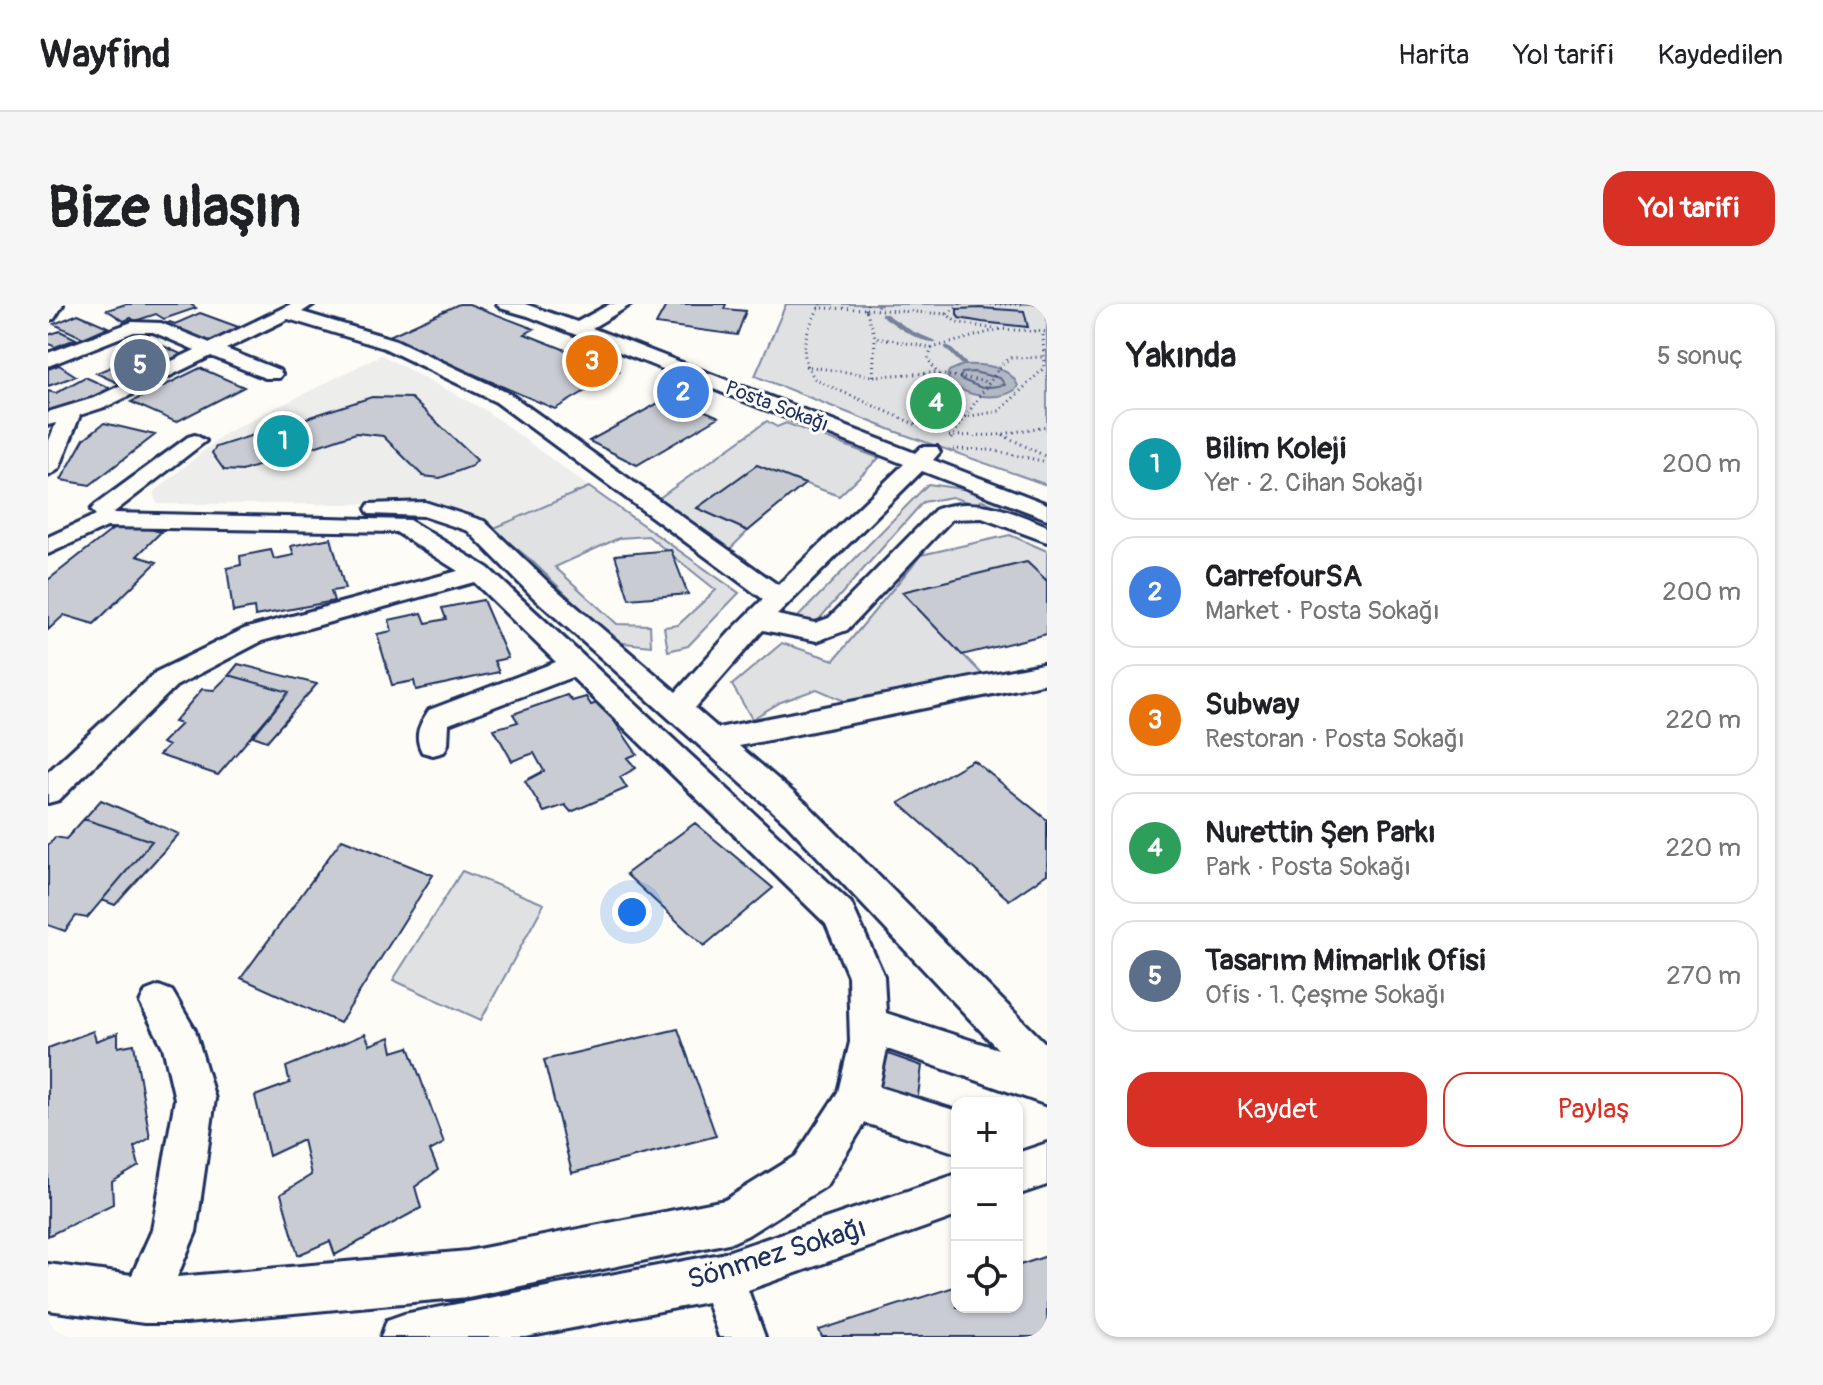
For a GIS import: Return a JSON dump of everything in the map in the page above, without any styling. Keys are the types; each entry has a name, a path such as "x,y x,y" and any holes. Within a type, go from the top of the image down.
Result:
{"street":[{"path":"48,315 55,304"},
{"name":"Posta Sokağı","path":"506,304 584,326 932,446 1047,498"},
{"name":"Posta Sokağı","path":"533,304 584,326"},
{"path":"584,326 617,306"},
{"path":"48,419 101,402 296,308 390,344 503,398 780,599"},
{"path":"48,360 132,327 155,327 272,374"},
{"path":"48,469 71,412"},
{"path":"48,532 103,510 195,441"},
{"name":"Posta Sokağı","path":"932,446 1046,524"},
{"path":"678,709 758,620 932,446"},
{"path":"103,510 425,509 476,526 542,591 797,814 1047,1073"},
{"path":"758,620 817,632 838,624 944,514 952,511 973,510 1046,524"},
{"path":"48,547 104,520 401,525 479,573 839,914 866,976 869,1025 869,1042 856,1100 811,1171 733,1220 468,1274 186,1300 144,1300 48,1287"},
{"path":"48,791 166,679 240,641 479,573"},
{"path":"433,744 432,729 439,717 576,665"},
{"path":"712,740 1047,673"},
{"path":"144,1300 174,1232 195,1099 181,1043 159,1003"},
{"path":"869,1025 1047,1085"},
{"path":"856,1100 951,1130"},
{"path":"1023,1153 1047,1162"},
{"path":"1023,1172 1047,1162"},
{"name":"Sönmez Sokağı","path":"404,1337 721,1277 951,1197"},
{"path":"721,1277 742,1337"}],"path":[{"path":"947,314 960,304"},
{"path":"990,304 1023,304"},
{"path":"965,417 1000,411 1044,368 1045,332 956,322 947,314 819,306 802,338 805,366 816,380 932,446 991,450 1047,460"},
{"path":"867,307 875,337 873,376"},
{"path":"875,337 932,348 1000,329"},
{"path":"932,348 928,359 939,374"},
{"path":"949,442 998,369 1011,358 1044,357"},
{"path":"805,366 873,376 939,374 988,382"},
{"path":"932,446 952,436 1002,435 1047,426"},
{"path":"1002,435 1047,460"}],"shaded area":[{"path":"786,304 1047,304 1047,485 894,431 755,376"},
{"path":"381,355 485,410 589,487 492,529 443,504 157,504 153,493 224,434"},
{"path":"767,421 777,427 786,423 879,458 839,496 757,466 697,508 748,531 729,550 655,501"},
{"path":"928,484 983,492 1035,519 1026,527 1021,518 982,500 976,505 952,497 923,502 820,618 830,633 792,623"},
{"path":"589,487 739,593 688,646 668,651 664,627 678,625 716,590 648,536 619,538 555,567 617,624 650,625 651,646 615,642 531,560 492,529"},
{"path":"1010,535 1047,551 1047,581 1026,562 902,592 982,674 849,703 817,689 781,702 752,719 732,685 782,643 834,660 921,555"},
{"path":"462,871 544,904 481,1020 393,980"}],"water":[{"path":"963,365 1002,370 1018,386 998,396 969,393 947,376 949,371"}],"building":[{"path":"126,304 190,304 196,308 164,319 156,314 135,321 131,318 124,321 107,310"},
{"path":"459,304 469,304 534,329 525,334 619,371 555,409 387,337"},
{"path":"667,304 726,304 724,309 746,311 737,335 656,324"},
{"path":"957,309 1024,311 1028,327 959,318 957,314"},
{"path":"200,313 241,328 208,344 161,326 170,322 175,324"},
{"path":"78,314 108,327 83,338 54,324"},
{"path":"60,331 76,339 55,347 48,343 48,335"},
{"path":"163,346 183,355 122,385 96,373"},
{"path":"59,365 76,376 48,386 48,369"},
{"path":"200,368 244,387 176,422 131,402"},
{"path":"85,377 114,390 48,416 48,391 56,393"},
{"path":"671,396 719,417 637,465 589,441"},
{"path":"372,397 411,398 477,460 472,466 440,478 423,476 383,436 356,433 242,471 224,470 212,453 216,447"},
{"path":"104,423 155,435 90,485 61,480 84,439"},
{"path":"757,465 805,484 748,531 697,508"},
{"path":"122,522 161,532 137,556 157,562 94,624 64,615 48,630 48,580"},
{"path":"331,538 345,589 331,591 334,601 255,616 254,608 233,612 227,568 241,565 240,556 271,550 274,559 294,555 291,546"},
{"path":"671,550 688,594 629,599 615,555"},
{"path":"1027,562 1047,581 1047,634 962,655 902,592"},
{"path":"483,600 508,658 494,661 499,672 416,690 414,681 392,685 377,634 392,631 389,620 422,613 426,623 446,619 442,608"},
{"path":"238,664 317,684 267,741 253,736 289,692 229,675"},
{"path":"229,675 289,692 218,775 159,755 168,746 162,743 181,724 174,722 202,689 214,690"},
{"path":"567,695 572,701 586,697 591,705 601,702 637,754 627,758 636,768 620,777 627,788 571,812 565,805 544,812 525,781 544,771 534,753 512,761 494,729 518,722 513,714"},
{"path":"973,760 1047,820 1047,874 1009,900 899,803"},
{"path":"101,800 179,834 115,905 102,900 152,841 84,819"},
{"path":"84,819 152,841 87,918 76,916 65,931 48,925 48,845 55,837 66,839"},
{"path":"695,823 773,888 704,946 626,874"},
{"path":"342,839 433,875 340,1023 241,978"},
{"path":"678,1029 716,1136 572,1173 544,1060"},
{"path":"93,1031 96,1041 118,1033 118,1047 134,1044 150,1138 134,1147 139,1166 112,1182 113,1204 48,1236 48,1048"},
{"path":"365,1034 370,1045 390,1037 393,1052 409,1047 444,1143 430,1151 438,1170 415,1187 421,1208 335,1255 330,1241 298,1255 281,1194 311,1175 303,1140 269,1156 255,1096 290,1083 286,1067"},
{"path":"877,1050 922,1066 916,1111 870,1094"},
{"path":"1047,1256 1047,1337 822,1337 819,1330 951,1288 951,1313 1023,1313 1023,1264"}],"waterway":[{"path":"883,314 910,332 935,342"},
{"path":"947,347 965,365"}],"place":[{"name":"Subway","path":"592,361"},
{"name":"Tasarım Mimarlık Ofisi","path":"140,365"},
{"name":"CarrefourSA","path":"683,392"},
{"name":"Nurettin Şen Parkı","path":"936,403"},
{"name":"Bilim Koleji","path":"283,441"}]}
